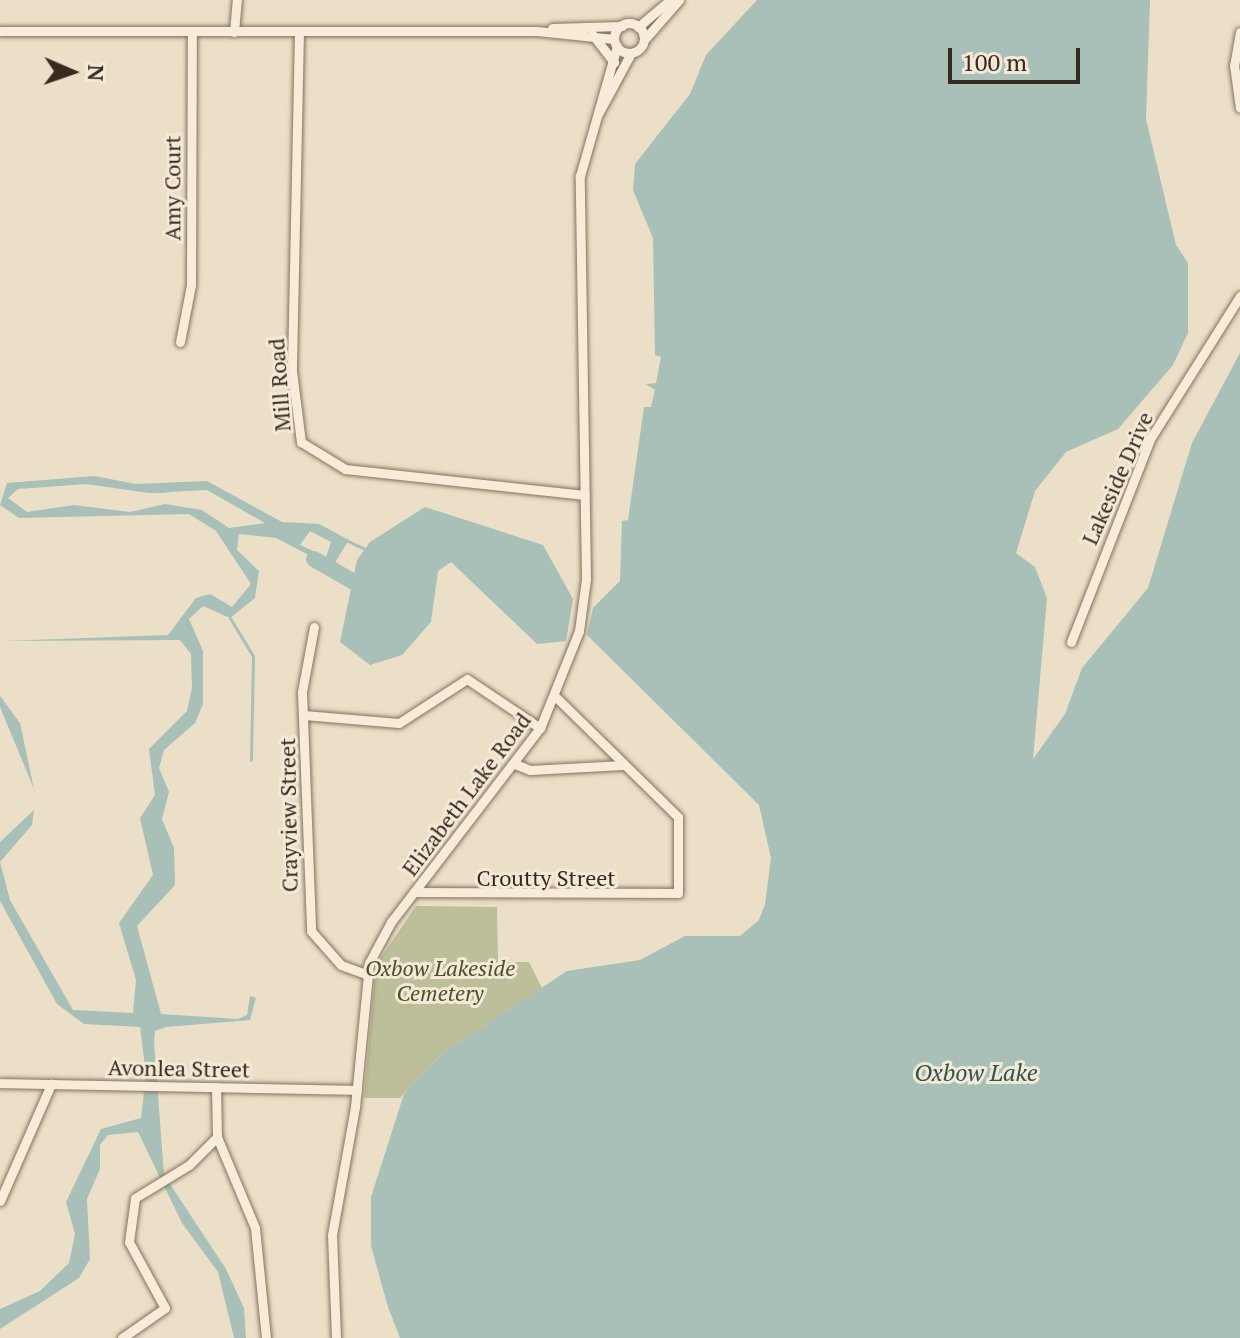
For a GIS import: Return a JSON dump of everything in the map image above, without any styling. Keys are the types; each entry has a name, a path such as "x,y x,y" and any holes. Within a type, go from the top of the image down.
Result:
{"street":[{"path":"234,32 237,0"},
{"path":"537,31 638,27 670,0"},
{"path":"0,31 537,31 592,34 616,43 631,53 679,0"},
{"path":"616,43 622,26"},
{"path":"638,27 644,40"},
{"name":"Mill Road","path":"299,31 292,371 301,442 345,469 585,495"},
{"name":"Amy Court","path":"180,342 191,285 192,32"},
{"path":"1240,32 1234,65 1240,108"},
{"path":"592,34 614,63"},
{"name":"Elizabeth Lake Road","path":"336,1338 332,1235 357,1090 366,974 414,892 540,728 557,698 583,612 585,495 580,185 592,119 614,63 616,43"},
{"name":"Elizabeth Lake Road","path":"592,119 631,53"},
{"name":"Lakeside Drive","path":"1071,642 1150,439 1240,296"},
{"name":"Crayview Street","path":"314,627 304,715 311,931 341,965 366,974"},
{"path":"304,715 399,723 467,679 540,728"},
{"path":"557,698 623,765"},
{"path":"515,764 623,765"},
{"name":"Croutty Street","path":"414,892 678,893 680,821 623,765"},
{"name":"Avonlea Street","path":"0,1083 357,1090"},
{"path":"0,1201 51,1084"},
{"path":"216,1087 217,1137 255,1228 266,1338"},
{"path":"122,1338 165,1308 129,1242 135,1198 189,1165 217,1137"}],"green space":[{"name":"Oxbow Lakeside Cemetery","path":"416,906 497,907 498,962 529,962 542,988 443,1053 400,1098 364,1098 376,965"}],"water":[{"name":"Oxbow Lake","path":"757,0 1150,0 1146,119 1176,245 1188,263 1188,333 1173,365 1118,429 1066,452 1035,491 1016,553 1035,567 1047,598 1033,759 1065,714 1082,668 1148,588 1192,443 1240,353 1240,1338 400,1338 388,1307 371,1246 371,1197 404,1094 443,1053 567,971 640,960 685,936 740,936 759,920 765,904 771,858 759,805 587,635 593,608 620,581 622,521 628,520 644,407 651,407 655,390 646,384 656,383 661,357 655,355 653,238 633,190 635,164 690,94 706,55"},
{"path":"94,476 136,484 207,481 282,522 319,524 349,540 332,567 276,538 239,534 237,550 259,571 255,598 230,618 203,606 189,619 203,651 203,704 195,723 164,750 159,768 169,792 162,819 174,848 175,885 137,926 161,1014 238,1019 247,1015 250,996 256,998 250,1020 166,1027 155,1031 154,1042 164,1175 226,1269 244,1308 246,1338 234,1338 218,1272 182,1223 138,1132 108,1135 100,1145 100,1169 87,1199 90,1259 79,1278 0,1329 0,1309 40,1291 69,1263 75,1234 66,1202 101,1129 141,1118 146,1074 140,1027 84,1024 57,1004 0,901 0,862 10,900 73,1010 133,1013 136,980 119,923 153,875 140,818 155,795 149,749 187,711 192,688 191,654 180,640 4,641 168,635 196,598 210,594 232,607 251,584 216,531 189,514 19,518 0,505 7,483","holes":["86,484 149,493 207,490 265,523 229,528 202,510 165,504 130,512 74,505 27,512 8,498 18,489","310,531 331,542 326,557 300,545"]},
{"path":"425,507 543,545 573,599 566,641 537,644 451,562 438,571 431,622 402,655 370,665 340,642 357,560 370,542"},
{"path":"0,696 20,723 34,789 0,707"},
{"path":"34,810 32,825 0,862 0,842"}],"waterway":[{"path":"348,541 365,549"},
{"path":"314,559 366,589"},
{"path":"230,618 253,656 251,760"}]}
